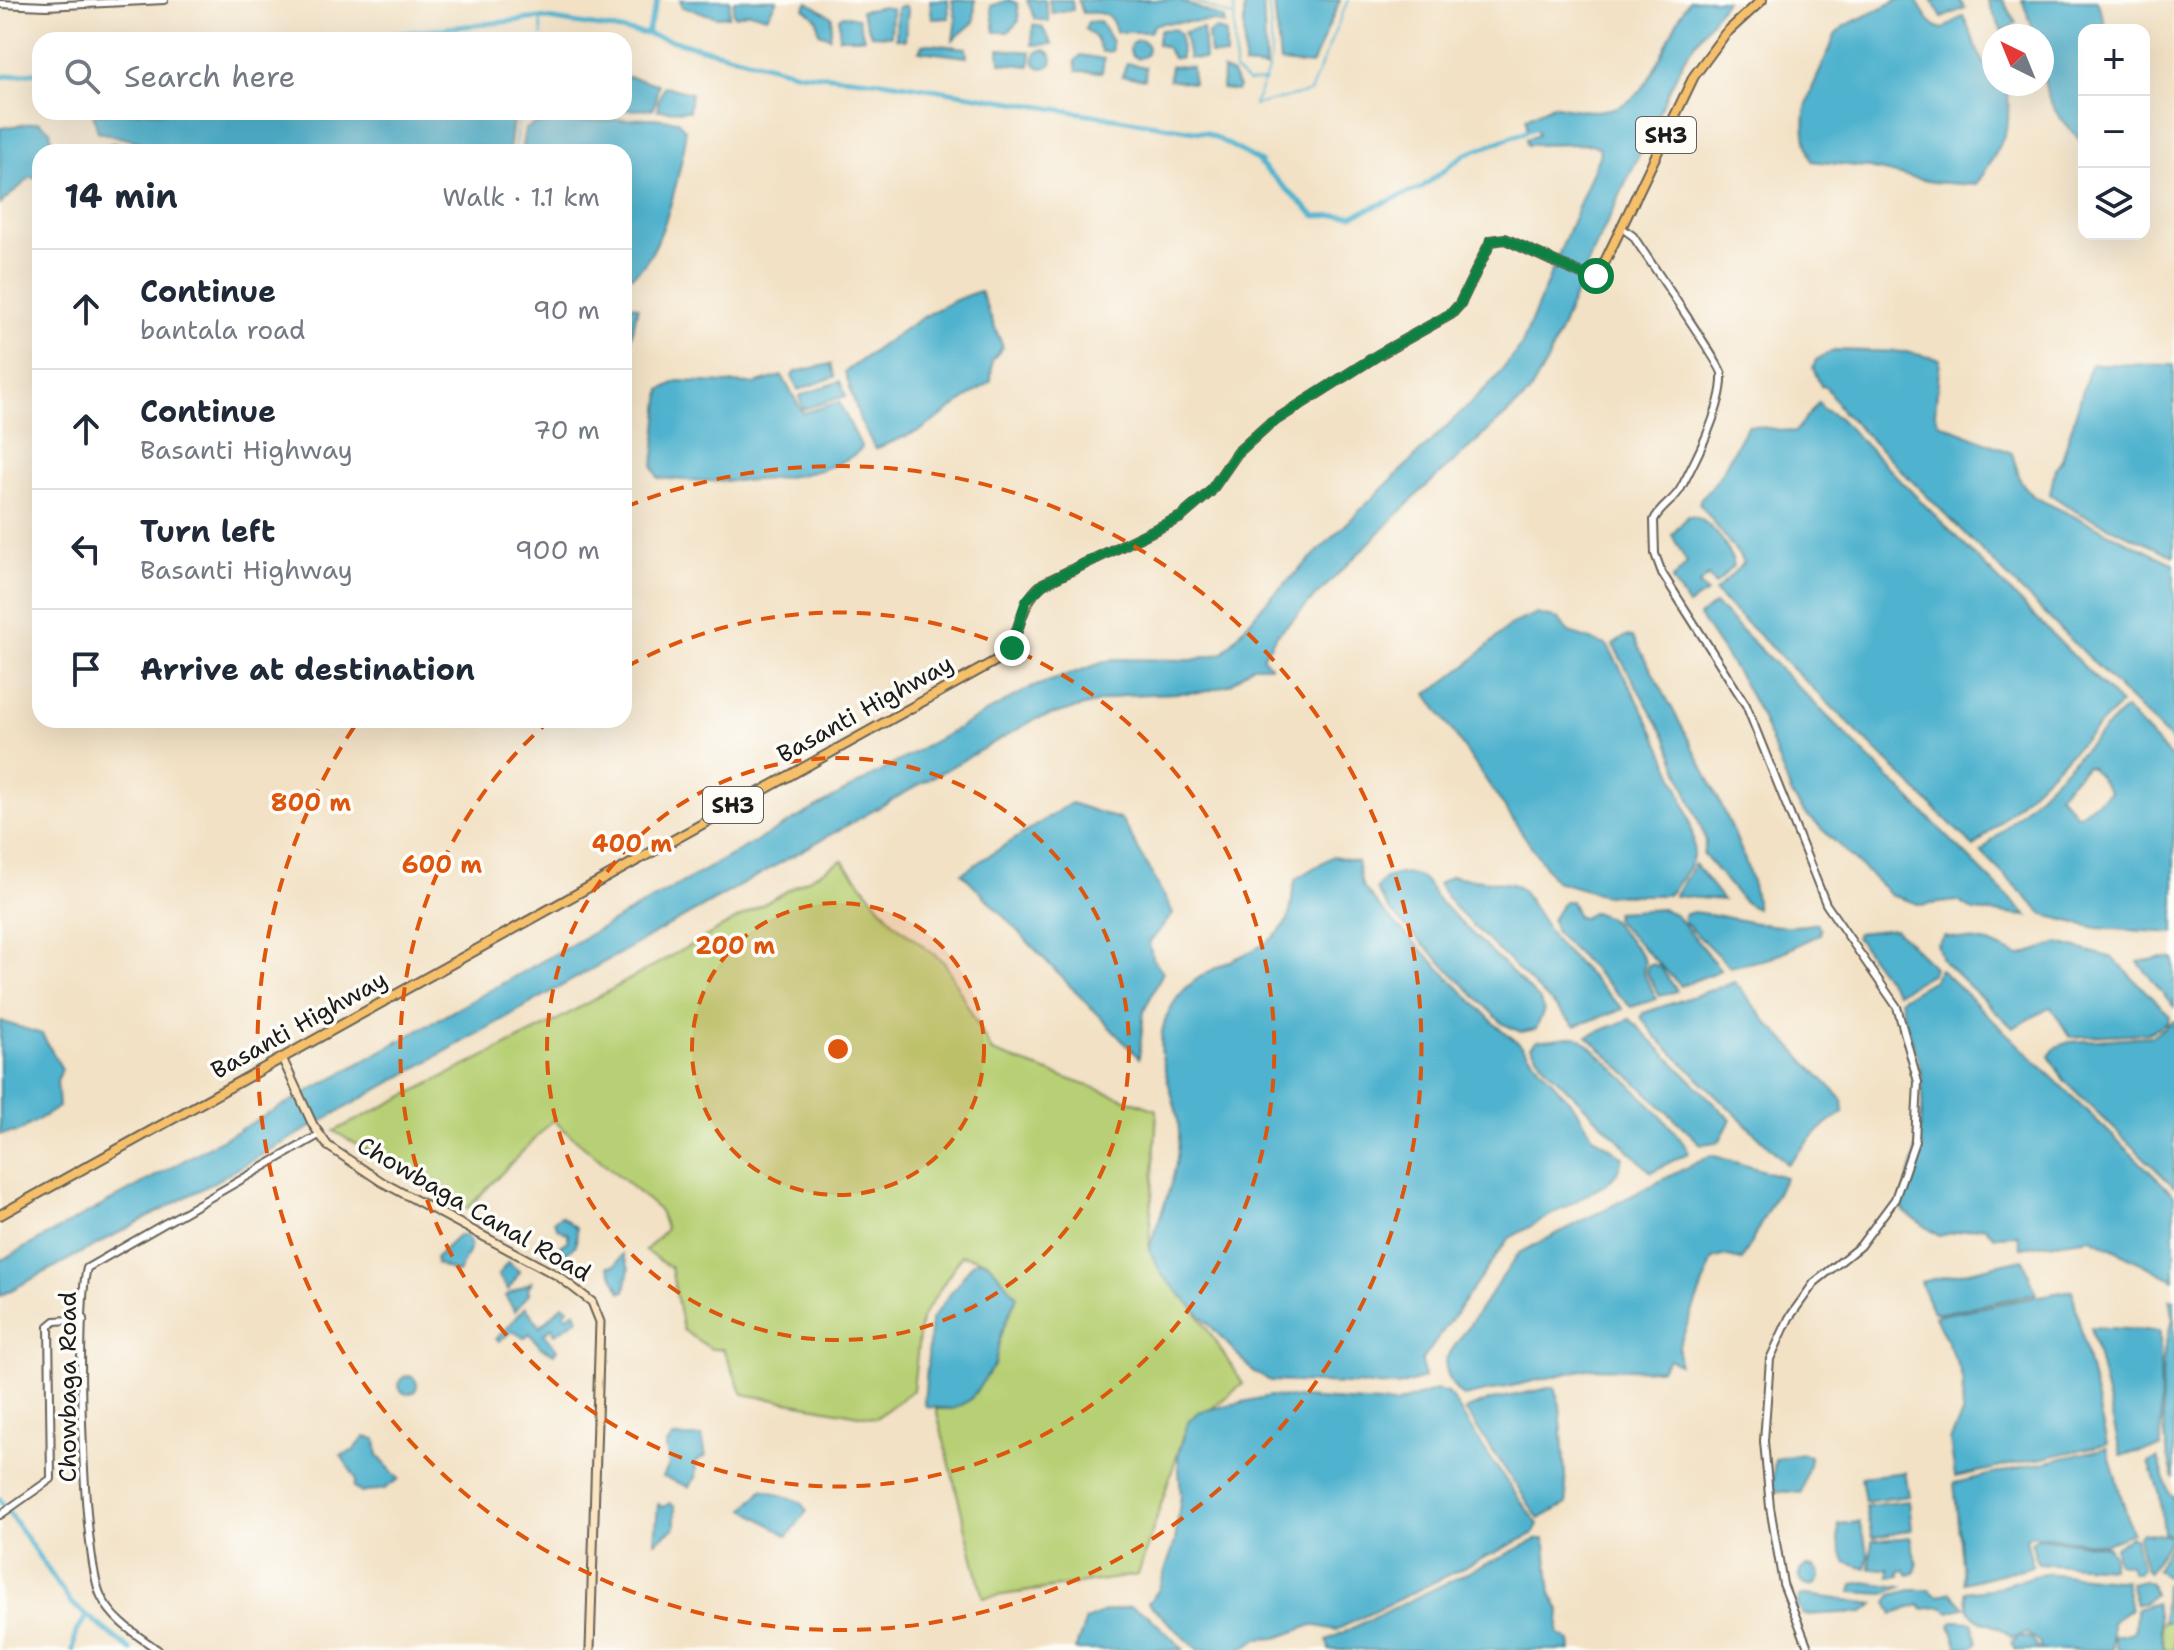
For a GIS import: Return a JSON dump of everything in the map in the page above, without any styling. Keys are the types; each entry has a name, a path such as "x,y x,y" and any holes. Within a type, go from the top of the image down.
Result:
{"main road":[{"name":"SH3","path":"1622,228 1700,66 1725,34 1762,0"},
{"name":"Basanti Highway","path":"0,1215 997,660 1012,648 1026,601 1043,584 1181,517 1210,492 1237,453 1256,434 1456,309 1491,241 1505,239 1586,276 1596,276 1602,271 1622,228"},
{"name":"Chowbaga Canal Road","path":"282,1058 313,1125 328,1146 382,1182 558,1276 585,1295 597,1309 600,1405 594,1468 590,1650"}],"street":[{"path":"0,4 46,6 164,0"},
{"path":"1622,228 1633,236 1677,306 1714,355 1722,374 1717,407 1680,489 1654,520 1658,565 1738,689 1826,904 1897,1007 1918,1082 1915,1141 1895,1199 1860,1246 1814,1283 1789,1318 1770,1359 1764,1441 1770,1507 1785,1592 1809,1650"},
{"name":"Chowbaga Road","path":"158,1650 111,1612 93,1576 86,1500 85,1275 94,1262 319,1135"},
{"path":"0,1515 46,1485 51,1476 49,1326 55,1321 84,1319"}],"green space":[{"path":"842,860 895,924 945,963 992,1052 1157,1110 1149,1249 1195,1310 1243,1384 1186,1428 1138,1575 983,1598 936,1409 953,1409 1001,1333 1017,1297 988,1262 962,1255 921,1319 913,1390 876,1418 743,1394 723,1349 711,1349 683,1330 671,1268 645,1251 666,1229 660,1211 553,1120 467,1209 334,1131 548,1025"},
{"path":"2174,1621 2174,1650 2164,1650 2160,1623"}],"water":[{"path":"680,0 730,0 729,16 717,17 682,7"},
{"path":"734,0 777,0 767,17 749,12 736,16 733,14"},
{"path":"930,0 948,0 949,18 932,19"},
{"path":"952,0 975,0 974,22 953,40 956,19"},
{"path":"1008,0 1017,3 1019,21 1008,32 995,32 991,6"},
{"path":"1027,0 1045,0 1049,22 1035,19"},
{"path":"1049,0 1072,0 1073,10 1052,13"},
{"path":"1078,0 1179,0 1224,19 1225,25 1212,21 1161,23 1154,25 1150,32 1116,32 1109,16 1083,13"},
{"path":"1244,0 1263,0 1266,68 1244,66"},
{"path":"1274,0 1340,0 1312,65 1280,62"},
{"path":"1689,0 1726,0 1684,59 1590,259 1547,362 1528,395 1421,491 1276,636 1263,657 1270,666 1252,666 1231,684 1204,692 1125,695 1036,719 203,1188 0,1296 0,1261 1030,688 1113,659 1192,660 1223,653 1264,604 1496,378 1522,344 1600,148 1592,144 1527,145 1526,139 1538,135 1537,130 1527,128 1526,118 1553,105 1586,111 1610,109 1628,101 1654,71"},
{"path":"1898,0 1916,0 1930,21 1943,29 1963,16 1982,60 1982,96 2007,96 2009,111 2004,137 1976,185 1932,182 1865,167 1812,161 1804,125 1809,96 1835,35 1844,26"},
{"path":"1932,0 1959,0 1965,8 1942,18"},
{"path":"1987,0 2003,0 2016,23 1999,24"},
{"path":"2022,0 2097,0 2105,24 2078,24 2078,137 2061,119 2048,96 2054,96 2054,24 2031,24"},
{"path":"808,2 832,17 830,37 819,33 817,19 804,8"},
{"path":"905,6 908,10 905,40 896,38 897,8"},
{"path":"883,7 892,9 891,36 871,35 861,11"},
{"path":"843,15 858,18 864,38 839,38 839,18"},
{"path":"1100,21 1112,42 1112,51 1102,52 1096,38 1085,29 1088,22"},
{"path":"1033,25 1042,27 1052,44 1032,45"},
{"path":"1203,28 1205,59 1189,58 1184,32"},
{"path":"1174,29 1180,33 1181,58 1173,58 1166,47 1157,44 1160,30"},
{"path":"1216,29 1226,33 1226,56 1210,54 1208,33"},
{"path":"1139,40 1148,49 1139,58 1130,49"},
{"path":"922,45 966,48 967,57 919,51"},
{"path":"999,49 1031,52 1030,66 1000,63"},
{"path":"1043,50 1052,59 1043,68 1034,59"},
{"path":"1081,55 1104,59 1102,72 1077,71 1075,61"},
{"path":"1127,63 1146,67 1145,79 1122,76"},
{"path":"1171,66 1192,67 1193,83 1169,80"},
{"path":"1223,70 1231,73 1239,87 1237,91 1222,89"},
{"path":"632,78 658,84 654,109 632,110"},
{"path":"664,86 691,93 689,111 658,110"},
{"path":"632,119 678,121 685,130 685,143 673,198 658,241 648,259 632,275 632,144 522,144 525,130 534,124"},
{"path":"94,120 513,120 510,144 142,144 98,132"},
{"path":"39,122 50,130 53,144 32,144 32,177 0,204 0,128"},
{"path":"980,291 1003,347 992,360 991,381 921,430 875,449 860,420 845,372 926,315"},
{"path":"632,305 638,307 632,334"},
{"path":"1834,350 1906,352 1940,359 1935,413 1939,423 2012,453 2021,482 2034,497 2174,564 2174,743 1843,412 1826,387 1821,386 1813,368 1816,360"},
{"path":"831,364 835,377 798,390 792,376 795,372"},
{"path":"2091,364 2174,365 2174,556 2077,512 2050,494 2055,469 2062,459"},
{"path":"782,376 803,413 839,402 862,448 844,461 794,476 735,481 658,478 653,466 661,390 678,381 753,384"},
{"path":"840,381 846,396 803,409 799,396"},
{"path":"1819,402 1823,409 1838,417 2121,704 1974,847 1715,592 1744,562 1699,503 1701,498 1722,471 1748,425 1795,432"},
{"path":"1688,516 1696,517 1711,527 1728,551 1734,566 1715,585 1708,576 1699,584 1707,593 1688,605 1672,580 1687,563 1672,535"},
{"path":"1715,604 2027,916 1974,911 1958,901 1921,905 1891,895 1803,811 1792,795 1760,714 1699,616"},
{"path":"1536,614 1559,619 1569,633 1607,645 1663,751 1688,814 1693,841 1690,865 1668,895 1604,895 1555,881 1427,694 1466,666 1511,624"},
{"path":"1626,636 1633,637 1726,816 1743,854 1756,909 1744,902 1703,854 1706,841 1667,740 1613,645"},
{"path":"2125,709 2174,761 2174,933 2097,928 2044,915 1981,852","holes":["2086,766 2091,767 2110,792 2077,816 2059,794"]},
{"path":"1071,803 1122,820 1173,914 1149,943 1152,957 1163,972 1144,1011 1139,1058 962,873"},
{"path":"1333,856 1357,861 1362,885 1382,910 1497,1026 1520,1044 1578,1111 1592,1135 1623,1157 1617,1173 1608,1183 1508,1239 1422,1361 1424,1378 1398,1386 1270,1381 1254,1372 1162,1275 1149,1249 1172,1180 1179,1138 1176,1109 1162,1052 1164,1024 1175,1002 1189,985 1276,935 1289,916 1296,879"},
{"path":"1695,864 1723,900 1674,896"},
{"path":"1399,874 1418,876 1425,881 1435,897 1539,999 1544,1010 1536,1029 1521,1032 1503,1024 1389,910 1376,889 1385,878"},
{"path":"1451,876 1512,884 1522,890 1556,942 1623,1009 1575,1026 1454,907 1438,884"},
{"path":"1564,901 1571,901 1578,917 1583,918 1594,912 1609,918 1642,955 1645,962 1643,973 1657,999 1631,1007 1556,933 1552,920"},
{"path":"1662,909 1675,914 1721,970 1681,986 1615,920 1616,912"},
{"path":"1693,912 1770,925 1817,923 1821,930 1820,934 1771,958 1730,967 1684,922 1684,915"},
{"path":"1895,929 1934,967 1932,973 1897,993 1856,937 1857,933"},
{"path":"1944,936 1989,943 2019,956 2059,943 2113,958 2169,1015 2168,1022 2148,1033 2070,1037 2051,1007 2013,1028 1942,960 1937,944"},
{"path":"2174,959 2174,1007 2138,962"},
{"path":"1648,965 1660,967 1677,991 1660,996 1646,972"},
{"path":"1940,969 2174,1195 2174,1280 2091,1238 2021,1248 2018,1235 1994,1236 1984,1226 1939,1236 1902,1210 1900,1204 1922,1118 1922,1082 1900,999 1933,980"},
{"path":"1735,982 1767,1022 1843,1100 1844,1112 1817,1132 1787,1164 1656,1037 1641,1017 1643,1013"},
{"path":"1630,1019 1731,1120 1719,1142 1701,1144 1587,1036"},
{"path":"0,1021 42,1034 62,1069 57,1081 59,1107 18,1132 0,1134"},
{"path":"2174,1021 2174,1187 2064,1080 2049,1056 2056,1047 2069,1042 2152,1036"},
{"path":"1577,1036 1658,1113 1688,1153 1651,1172 1549,1071 1531,1047 1536,1041"},
{"path":"1711,1155 1785,1177 1742,1260 1723,1256 1713,1259 1679,1346 1679,1364 1669,1359 1660,1370 1591,1368 1464,1397 1456,1390 1448,1376 1445,1360 1519,1253"},
{"path":"561,1216 577,1228 576,1245 564,1254 559,1247 568,1241 568,1234 557,1228 554,1221"},
{"path":"459,1235 467,1237 471,1246 458,1273 437,1264 435,1258"},
{"path":"623,1254 629,1268 625,1291 621,1292 608,1266 615,1265"},
{"path":"2023,1259 2036,1294 1940,1313 1933,1312 1920,1282"},
{"path":"979,1260 988,1262 1017,1296 1001,1333 995,1364 970,1400 953,1409 927,1407 924,1403 931,1320 973,1263"},
{"path":"508,1262 520,1272 508,1290 498,1275"},
{"path":"533,1281 528,1287 529,1294 515,1311 505,1296"},
{"path":"2072,1290 2107,1444 1955,1477 1950,1441 1962,1414 1963,1383 1959,1367 1935,1316"},
{"path":"2169,1299 2174,1299 2174,1479 2166,1442 2162,1398 2164,1355 2173,1320"},
{"path":"563,1305 568,1308 564,1314 567,1316 575,1311 578,1319 555,1334 552,1327 544,1334 557,1349 554,1354 540,1347 530,1333 524,1338 513,1331 499,1341 496,1339 526,1307 540,1327"},
{"path":"2091,1327 2160,1331 2161,1448 2121,1455"},
{"path":"404,1376 412,1376 417,1385 415,1392 404,1394 399,1389 399,1381"},
{"path":"1554,1387 1560,1405 1567,1504 1539,1519 1465,1410 1487,1401"},
{"path":"1436,1390 1452,1398 1538,1524 1533,1534 1336,1630 1312,1625 1277,1638 1258,1639 1238,1650 1198,1650 1148,1603 1158,1591 1175,1542 1181,1495 1178,1456 1188,1422 1198,1412 1270,1396 1395,1404"},
{"path":"365,1437 376,1439 378,1456 399,1479 384,1489 361,1493 354,1487 356,1479 341,1455 353,1451"},
{"path":"673,1437 702,1437 706,1456 696,1461 695,1478 689,1487 663,1477 669,1465 666,1446"},
{"path":"2107,1448 2132,1533 2104,1544 2030,1535 2026,1540 2033,1566 1964,1583 1954,1483"},
{"path":"1802,1454 1810,1456 1810,1460 1801,1493 1776,1491 1772,1486 1775,1459"},
{"path":"2158,1458 2170,1495 2174,1496 2172,1535 2164,1533 2160,1495 2149,1462"},
{"path":"1905,1472 1909,1496 1865,1502 1861,1477"},
{"path":"763,1489 800,1502 807,1511 788,1536 745,1509"},
{"path":"1909,1501 1912,1530 1872,1538 1865,1506"},
{"path":"670,1503 675,1507 675,1528 655,1542 658,1504 663,1507"},
{"path":"1859,1522 1869,1556 1866,1569 1845,1562 1838,1540 1839,1524"},
{"path":"2142,1532 2171,1536 2149,1572 2138,1537"},
{"path":"2174,1535 2174,1580 2156,1570"},
{"path":"1910,1537 1917,1565 1915,1573 1908,1575 1905,1570 1899,1571 1900,1576 1889,1577 1889,1569 1870,1569 1872,1541"},
{"path":"2130,1537 2135,1538 2142,1569 2138,1573 2133,1573 2129,1565 2117,1563 2115,1547"},
{"path":"2038,1538 2107,1546 2113,1555 2111,1568 2038,1563 2031,1542"},
{"path":"1538,1539 1544,1539 1546,1545 1551,1593 1560,1611 1558,1634 1570,1641 1571,1650 1329,1650 1327,1640"},
{"path":"1809,1566 1816,1569 1819,1576 1816,1583 1809,1586 1802,1583 1799,1576 1802,1569"},
{"path":"2044,1573 2125,1581 2131,1609 2112,1622 2112,1650 2041,1650 2039,1642 2027,1633 2012,1638 1971,1613 1965,1592 1990,1589"},
{"path":"2144,1580 2151,1583 2154,1594 2145,1603 2136,1604 2130,1583"},
{"path":"1864,1582 1901,1587 1885,1594 1851,1592 1853,1584"},
{"path":"2165,1584 2174,1588 2173,1621 2163,1622"},
{"path":"1911,1590 1929,1590 1937,1596 1951,1592 1965,1607 1949,1612 1941,1607 1923,1609 1919,1605 1893,1614 1887,1602 1892,1595"},
{"path":"1808,1595 1874,1604 1863,1612 1803,1615 1797,1604 1800,1597"},
{"path":"2156,1603 2164,1650 2117,1650 2113,1636 2134,1631 2136,1609"},
{"path":"1130,1607 1147,1614 1184,1650 1075,1650 1086,1620 1104,1612"},
{"path":"1954,1621 1973,1622 1977,1643 1970,1648 1958,1647 1950,1625"},
{"path":"2019,1636 2031,1638 2039,1650 2016,1650 2012,1643"}],"waterway":[{"path":"647,33 658,0"},
{"path":"1190,0 1234,17"},
{"path":"1234,0 1235,71 1247,82 1266,81"},
{"path":"1254,104 1270,64 1268,0"},
{"path":"1254,105 1310,92 1348,0"},
{"path":"540,18 542,32"},
{"path":"411,32 540,18 647,34 798,73 882,81 1207,133 1261,162"},
{"path":"0,77 32,73"},
{"path":"515,144 518,120"},
{"path":"1259,163 1315,216 1354,215 1421,188 1464,155 1535,128"},
{"path":"0,1500 71,1603 131,1650"},
{"path":"73,1650 76,1632 86,1617"}],"route":[{"path":"1012,648 1017,621 1026,601 1043,584 1181,517 1210,492 1237,453 1256,434 1378,355 1451,314 1460,304 1482,253 1491,241 1505,239 1586,276 1596,276"}]}
